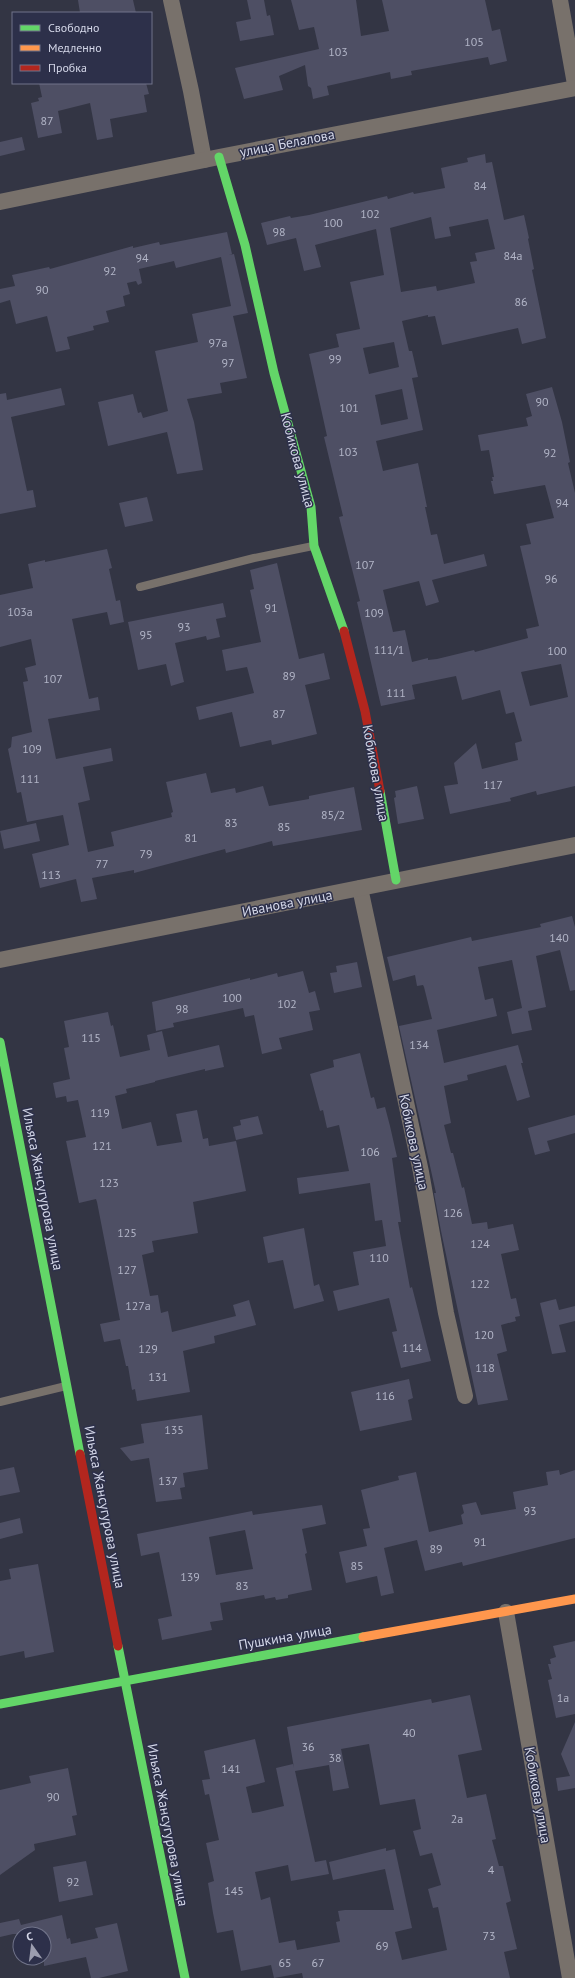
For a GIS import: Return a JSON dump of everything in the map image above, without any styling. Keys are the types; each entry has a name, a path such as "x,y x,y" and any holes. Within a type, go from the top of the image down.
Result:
{"street":[{"path":"171,0 192,91 212,158"},
{"path":"560,0 575,84"},
{"name":"улица Белалова","path":"0,202 212,158 575,88"},
{"name":"Кобикова улица","path":"212,158 245,245 274,373 311,507 314,546 343,629 366,711 396,880"},
{"name":"Иванова улица","path":"0,960 575,845"},
{"name":"Кобикова улица","path":"360,888 421,1172 446,1313 464,1396"},
{"name":"Ильяса Жансугурова улица","path":"0,1042 185,1978"},
{"name":"Пушкина улица","path":"0,1704 575,1599"},
{"name":"Кобикова улица","path":"506,1612 570,1978"}],"lane":[{"path":"140,587 254,558 314,546"},
{"path":"0,1402 67,1386"}],"building":[{"path":"78,0 133,0 136,12 80,12"},
{"path":"247,0 264,0 267,16 270,15 274,35 240,41 236,22 251,19"},
{"path":"291,0 356,0 361,36 389,31 382,0 485,0 492,31 500,29 507,61 490,65 488,57 411,71 412,75 391,79 390,72 327,86 329,95 313,99 311,88 308,86 305,65 279,76 283,90 244,99 235,68 319,49 314,27 299,30"},
{"path":"39,84 146,84 149,94 144,95 147,112 110,119 113,137 97,140 90,103 58,111 62,133 38,138 31,103 39,101 38,98 42,97"},
{"path":"22,137 25,150 0,156 0,142"},
{"path":"485,154 486,163 492,162 504,220 524,215 534,269 532,270 546,338 522,344 518,328 442,345 435,316 428,317 428,315 402,321 409,351 412,351 418,377 412,378 423,430 376,441 383,471 418,463 431,535 437,534 444,564 484,554 487,566 432,580 439,602 426,606 419,581 383,590 393,632 405,630 412,662 428,658 428,660 437,659 474,650 475,652 528,638 526,629 539,626 520,546 531,544 526,524 554,518 545,485 494,494 491,481 493,481 492,477 494,477 489,450 481,451 478,435 528,426 526,418 532,416 526,394 552,387 562,422 570,462 568,463 575,493 575,786 537,795 536,791 510,798 511,801 450,814 444,786 458,784 454,763 476,743 482,769 518,760 515,743 522,741 514,712 506,714 500,690 462,700 456,676 412,685 415,699 381,706 357,602 360,601 339,517 343,516 324,437 327,436 309,354 339,347 336,334 360,329 350,282 384,275 376,229 315,245 321,267 304,271 296,238 267,245 261,223 290,216 291,218 309,215 387,196 388,199 413,192 414,194 445,188 441,168 468,162 467,158","holes":["431,217 435,239 451,236 449,227 488,219 495,249 475,253 477,261 470,262 475,283 437,291 436,286 401,292 390,228","394,342 399,367 369,374 363,348","402,389 408,419 381,425 375,395","561,664 568,697 530,706 521,672"]},
{"path":"227,232 232,254 229,255 234,254 248,313 233,316 247,378 220,383 222,393 187,399 194,422 203,470 177,474 167,432 108,446 98,402 133,394 138,413 141,412 143,418 168,411 155,351 198,342 192,314 231,306 221,257 176,268 174,261 139,269 142,283 138,285 136,281 127,283 130,294 123,296 125,306 106,311 109,322 93,326 94,330 67,337 70,349 56,352 47,316 16,324 10,300 0,303 0,289 15,286 12,275 49,267 50,269 133,246 133,248 159,242 160,245"},
{"path":"61,388 65,405 11,417 27,491 33,490 36,507 0,514 0,394 6,393 7,400"},
{"path":"147,497 153,521 125,527 119,503"},
{"path":"107,549 112,568 109,569 116,601 120,600 124,622 110,625 107,612 72,619 89,699 98,697 100,710 48,719 56,759 111,748 113,761 83,767 90,800 78,803 88,852 114,846 111,832 172,817 171,813 173,812 166,782 206,773 211,793 235,788 236,793 263,786 269,806 309,799 309,796 354,787 362,830 273,846 272,841 226,853 225,849 134,873 134,870 92,878 97,899 81,902 76,879 40,888 32,854 69,845 63,815 27,822 21,792 17,793 8,749 11,747 12,737 32,732 23,682 28,681 25,668 36,665 31,639 0,647 0,595 33,588 28,564 45,560 45,562"},
{"path":"277,563 299,659 324,653 330,679 305,685 317,734 272,745 271,740 240,747 232,712 199,720 196,707 254,693 247,667 226,671 222,650 261,642 250,590 254,589 250,570"},
{"path":"223,603 226,617 216,619 220,637 207,640 206,636 175,643 184,682 171,686 166,664 138,670 128,622"},
{"path":"417,786 424,819 398,824 394,798 396,797 395,791"},
{"path":"36,823 40,841 4,849 0,831"},
{"path":"572,916 575,927 575,990 570,991 560,950 536,956 546,1007 528,1011 532,1030 512,1034 507,1012 522,1008 512,960 478,967 485,1000 493,998 497,1016 437,1030 444,1063 518,1045 530,1097 517,1101 506,1065 467,1075 468,1080 444,1086 451,1123 444,1125 462,1188 464,1187 472,1224 487,1222 488,1229 513,1224 519,1250 501,1254 511,1299 516,1298 520,1316 515,1317 516,1321 501,1325 507,1351 497,1354 508,1400 478,1405 441,1231 434,1193 436,1193 399,1026 432,1019 423,985 417,986 415,975 393,981 387,957 471,937 472,941 541,927 540,924"},
{"path":"357,962 362,987 334,993 330,973 337,972 336,966"},
{"path":"303,971 309,993 315,991 320,1010 309,1012 313,1030 279,1038 282,1049 262,1054 254,1015 245,1017 243,1008 173,1023 174,1027 156,1031 152,1002 250,978 250,980 277,973 278,977"},
{"path":"108,1012 111,1026 113,1025 120,1057 150,1050 147,1035 162,1031 168,1057 219,1045 224,1067 205,1071 205,1069 155,1081 126,1089 127,1093 115,1096 122,1129 151,1122 157,1146 182,1142 176,1114 197,1110 203,1139 208,1138 209,1146 236,1141 246,1191 193,1202 198,1233 152,1241 154,1252 142,1255 150,1296 158,1295 161,1313 168,1311 172,1332 236,1316 233,1305 249,1300 256,1325 214,1336 215,1343 183,1351 190,1392 137,1401 135,1389 132,1390 128,1366 126,1366 120,1339 104,1342 100,1324 120,1320 97,1202 96,1199 79,1203 66,1141 86,1137 78,1100 67,1102 66,1096 56,1098 53,1083 70,1079 64,1048 69,1047 64,1021"},
{"path":"360,1053 371,1098 374,1097 377,1109 385,1107 390,1126 397,1157 392,1158 401,1222 398,1222 410,1288 412,1287 431,1361 401,1368 392,1332 397,1331 389,1298 338,1311 333,1291 359,1285 353,1252 386,1246 382,1220 375,1221 370,1183 299,1194 297,1178 349,1171 339,1125 327,1128 323,1110 320,1111 310,1074 334,1067 333,1060"},
{"path":"575,1115 575,1133 547,1141 550,1151 535,1155 528,1128"},
{"path":"258,1116 263,1134 236,1140 233,1127 241,1125 240,1120"},
{"path":"304,1228 314,1286 319,1284 324,1301 294,1309 283,1260 268,1263 263,1237"},
{"path":"556,1299 559,1310 575,1306 575,1321 559,1325 566,1352 552,1354 540,1303"},
{"path":"409,1379 413,1398 408,1400 412,1420 360,1431 351,1392"},
{"path":"202,1415 208,1469 183,1473 185,1487 180,1488 182,1499 156,1502 149,1458 131,1461 120,1448 144,1443 141,1424"},
{"path":"14,1467 20,1492 0,1496 0,1470"},
{"path":"559,1470 560,1475 575,1470 575,1538 463,1566 462,1562 425,1571 417,1540 384,1548 394,1593 381,1596 377,1576 346,1583 339,1552 367,1546 363,1529 370,1528 361,1490 399,1480 398,1476 416,1472 429,1532 463,1524 461,1515 464,1513 462,1505 476,1502 481,1515 516,1509 513,1492 548,1485 546,1472"},
{"path":"322,1505 326,1524 302,1529 312,1590 288,1595 288,1598 276,1600 275,1597 265,1599 264,1595 220,1603 223,1620 210,1622 212,1630 162,1640 158,1619 172,1616 159,1552 141,1556 137,1534 252,1511 253,1515","holes":["245,1530 253,1569 216,1575 209,1537"]},
{"path":"20,1518 23,1533 0,1539 0,1523"},
{"path":"38,1564 54,1652 25,1658 24,1651 0,1656 0,1581 11,1579 9,1569"},
{"path":"575,1641 575,1714 556,1718 548,1680 552,1679 548,1664 551,1664 550,1659 556,1657 553,1646"},
{"path":"470,1695 482,1750 458,1755 467,1798 486,1794 496,1839 492,1840 499,1866 503,1866 511,1901 506,1903 517,1949 504,1952 510,1978 303,1978 302,1973 274,1978 271,1965 241,1971 233,1930 217,1933 213,1913 208,1883 214,1881 206,1843 219,1840 209,1794 205,1795 202,1780 210,1779 204,1751 255,1739 265,1782 246,1787 252,1813 259,1812 284,1806 276,1768 293,1764 294,1768 287,1727 431,1699 432,1703","holes":["369,1744 380,1805 415,1799 421,1829 413,1831 420,1856 432,1853 441,1885 428,1889 433,1908 438,1907 447,1950 402,1960 395,1932 412,1928 395,1849 386,1851 386,1848 329,1862 333,1880 385,1869 394,1910 338,1911 340,1921 336,1922 340,1942 297,1950 295,1940 279,1943 270,1897 261,1900 255,1872 288,1865 291,1881 329,1874 326,1860 315,1862 295,1771 329,1765 333,1791 349,1788 341,1749"]},
{"path":"575,1722 575,1788 558,1791 556,1778 570,1776 561,1754"},
{"path":"68,1768 77,1815 72,1816 76,1835 34,1844 35,1850 0,1875 0,1790 31,1783 29,1776"},
{"path":"86,1861 93,1895 59,1902 53,1867"},
{"path":"62,1915 67,1939 70,1938 71,1944 98,1938 95,1928 117,1923 128,1971 99,1978 91,1978 86,1957 52,1964 52,1926 12,1926 12,1934 0,1937 0,1923 19,1919 21,1925"}],"traffic: fast":[{"path":"219,157 245,245 274,373 311,507 314,546 344,631"},
{"path":"380,791 396,880"},
{"path":"0,1042 80,1454"},
{"path":"0,1704 363,1637"},
{"path":"118,1646 185,1978"}],"traffic: slow":[{"path":"363,1637 575,1599"}],"traffic: jam":[{"path":"344,631 365,711 380,791"},
{"path":"80,1454 118,1646"}]}
